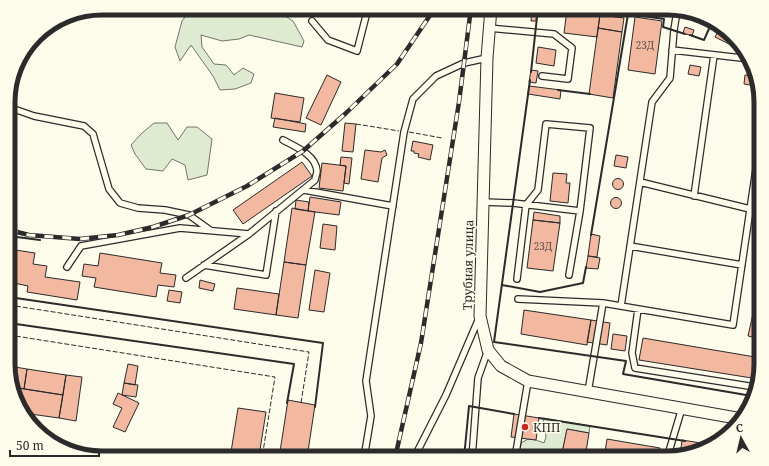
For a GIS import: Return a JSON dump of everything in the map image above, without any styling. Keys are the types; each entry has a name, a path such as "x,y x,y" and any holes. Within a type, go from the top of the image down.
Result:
{"street":[{"name":"Трубная улица","path":"490,15 487,58 480,316 488,350 501,366 528,381 735,418"}],"lane":[{"path":"312,22 328,40 357,51 366,15"},
{"path":"621,306 652,102 670,78 676,16"},
{"path":"489,28 554,34 572,48 568,79 542,76"},
{"path":"672,50 741,58"},
{"path":"694,196 714,55"},
{"path":"365,451 371,416 366,381 404,132 413,99 436,76 464,63 487,58"},
{"path":"15,109 34,116 84,126 93,134 109,189 120,203 138,208 164,210 189,215 210,230"},
{"path":"517,279 526,205 538,190 546,124 590,128 580,211 569,275"},
{"path":"186,278 249,234 315,180 317,171 314,161 303,151 284,140"},
{"path":"640,182 750,210"},
{"path":"518,299 603,303 733,324 754,183"},
{"path":"304,190 393,206"},
{"path":"483,202 580,211"},
{"path":"204,265 266,275 276,211"},
{"path":"67,267 81,246 180,228 249,234"},
{"path":"630,246 742,265"},
{"path":"588,392 603,303"},
{"path":"638,309 632,353 635,368 751,386"},
{"path":"418,451 446,395 480,316"},
{"path":"473,451 478,378 488,350"},
{"path":"516,451 528,381"},
{"path":"669,451 682,408"}],"green space":[{"path":"186,15 284,15 293,21 304,41 302,47 249,35 239,39 222,41 201,35 202,47 214,64 226,65 234,75 243,68 254,74 251,83 235,89 220,90 213,76 191,45 180,61 175,47 182,21"},
{"path":"154,123 167,123 178,140 187,127 197,127 212,139 207,175 188,180 185,165 172,159 163,171 146,169 135,154 131,145"},
{"path":"543,418 590,426 589,433 567,429 562,451 520,451 521,443 528,439 544,443 546,437"}],"building":[{"path":"532,15 537,15 536,21 531,21"},
{"path":"566,15 600,15 597,37 564,33"},
{"path":"600,15 624,18 622,32 598,28"},
{"path":"635,17 662,21 655,74 628,70"},
{"path":"685,27 694,30 692,36 683,33"},
{"path":"598,28 622,32 613,98 589,94"},
{"path":"718,32 733,46 715,37"},
{"path":"538,47 556,50 554,66 536,63"},
{"path":"690,65 701,67 699,76 688,74"},
{"path":"531,70 538,71 536,83 529,82"},
{"path":"327,75 341,82 321,125 306,118"},
{"path":"745,75 750,76 752,85 744,84"},
{"path":"529,86 561,90 560,99 528,94"},
{"path":"275,93 304,98 300,122 271,118"},
{"path":"275,118 306,124 305,132 273,127"},
{"path":"345,123 356,124 353,152 342,151"},
{"path":"413,141 433,145 430,160 418,157 419,154 411,151"},
{"path":"365,150 381,152 385,150 387,155 382,158 378,182 361,179"},
{"path":"616,155 628,157 626,168 614,166"},
{"path":"341,157 352,158 349,184 344,183 346,166 340,165"},
{"path":"302,162 312,176 243,224 233,210"},
{"path":"322,163 346,166 343,191 319,188"},
{"path":"553,173 567,174 566,183 570,183 568,203 550,201"},
{"path":"618,178 622,180 624,184 622,188 618,190 614,188 612,184 614,180"},
{"path":"310,197 341,202 339,215 308,211"},
{"path":"616,197 620,199 622,203 620,207 616,209 612,207 610,203 612,199"},
{"path":"296,200 309,202 308,211 295,209"},
{"path":"292,208 315,212 306,265 284,262"},
{"path":"534,212 560,216 560,223 533,220"},
{"path":"533,220 560,223 553,271 527,268"},
{"path":"323,224 337,226 335,250 320,248"},
{"path":"591,234 600,236 597,257 588,256"},
{"path":"15,250 35,253 33,264 47,266 45,277 80,282 77,300 27,292 28,286 15,283"},
{"path":"100,253 162,263 160,273 176,275 174,287 158,285 156,297 94,287 96,278 82,276 84,264 98,266"},
{"path":"588,256 600,258 598,269 586,268"},
{"path":"284,262 306,265 298,318 276,315"},
{"path":"315,270 330,273 324,312 309,310"},
{"path":"200,280 215,284 213,291 199,288"},
{"path":"237,288 279,294 276,315 234,309"},
{"path":"169,290 182,292 180,303 167,301"},
{"path":"754,308 754,318 752,318"},
{"path":"524,310 591,320 587,345 521,334"},
{"path":"752,318 754,318 754,337 748,336"},
{"path":"591,320 610,323 607,345 587,342"},
{"path":"613,334 627,336 625,351 611,349"},
{"path":"643,338 754,357 754,370 753,378 639,360"},
{"path":"128,364 138,366 135,385 124,383"},
{"path":"15,367 27,369 24,389 19,388"},
{"path":"27,369 66,375 63,395 24,389"},
{"path":"66,375 82,377 76,421 59,418"},
{"path":"124,383 138,385 136,397 122,395"},
{"path":"19,388 63,395 59,418 32,414 24,402"},
{"path":"118,393 139,403 125,432 113,427 122,408 113,404"},
{"path":"288,400 315,405 308,451 280,451"},
{"path":"238,408 266,412 260,451 231,451"},
{"name":"КПП","path":"514,414 539,418 536,440 511,437"},
{"path":"567,429 589,433 586,451 562,451"},
{"path":"607,439 660,448 659,451 605,451"},
{"path":"682,440 702,443 695,446 681,450"}],"railway":[{"path":"15,232 29,235 80,239 118,235 153,227 189,215 247,186 303,151 345,114 397,64 430,15"},
{"path":"397,451 421,343 459,102 470,15"}],"fence":[{"path":"356,124 399,131"},
{"path":"409,132 442,138"},
{"path":"15,306 309,352 301,403"},
{"path":"15,336 275,377 263,451"}],"wall":[{"path":"531,72 537,15"},
{"path":"591,235 628,15"},
{"path":"635,15 664,19 663,27 685,34"},
{"path":"690,35 704,40 710,27"},
{"path":"530,80 494,342 626,361 623,374 748,395"},
{"path":"558,90 590,94"},
{"path":"15,237 40,240"},
{"path":"502,285 540,292 583,283 586,267"},
{"path":"15,298 323,343 315,407"},
{"path":"15,324 294,364 287,403"},
{"path":"465,451 469,406 514,414"},
{"path":"539,418 685,441"}],"place":[{"name":"КПП","path":"525,427"}]}
